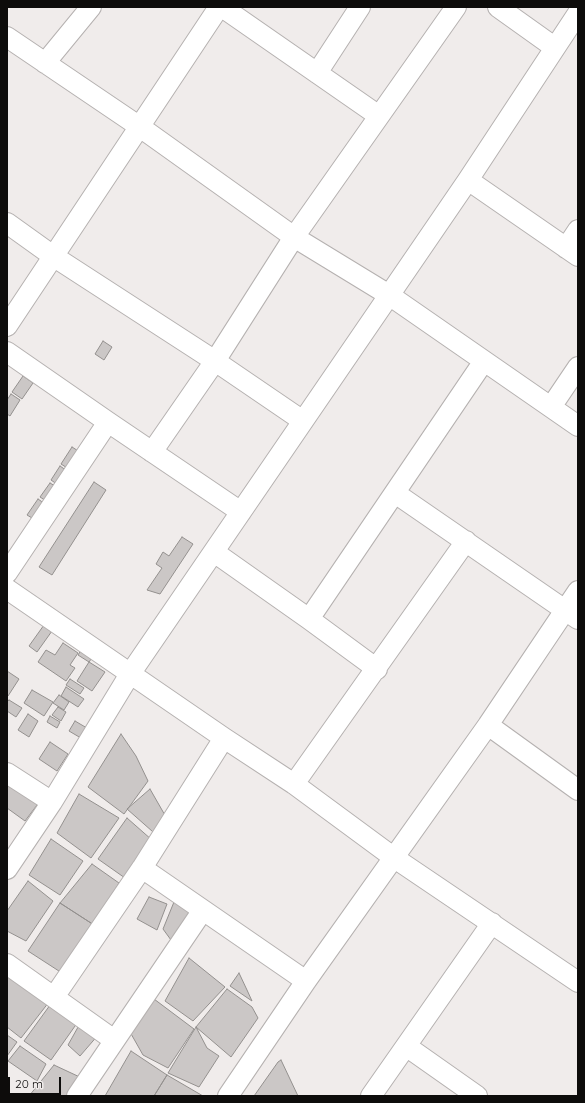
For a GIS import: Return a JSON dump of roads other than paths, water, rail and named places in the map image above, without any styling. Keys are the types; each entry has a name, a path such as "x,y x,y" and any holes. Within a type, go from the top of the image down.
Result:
{"street":[{"path":"45,63 91,7"},
{"path":"7,326 219,7"},
{"path":"222,7 379,116"},
{"path":"317,73 360,7"},
{"path":"152,452 215,361 294,237 456,7"},
{"path":"498,7 554,47"},
{"path":"7,869 52,802 130,674 468,180 554,47 578,13"},
{"path":"7,37 140,127 294,237 389,295 578,426"},
{"path":"468,180 572,252 578,230"},
{"path":"7,223 53,256 215,361 302,421"},
{"path":"7,352 241,512"},
{"path":"309,619 484,361"},
{"path":"551,407 578,367"},
{"path":"7,573 108,422"},
{"path":"395,493 571,615"},
{"path":"294,784 466,542"},
{"path":"214,552 377,669"},
{"path":"7,589 224,738 294,784 393,857 578,982"},
{"path":"228,1096 306,980 393,857 488,725 571,615 578,591"},
{"path":"488,725 578,790"},
{"path":"54,997 142,868 224,738"},
{"path":"7,773 52,802"},
{"path":"142,868 306,980"},
{"path":"77,1096 203,910"},
{"path":"372,1096 492,923"},
{"path":"7,964 114,1040"},
{"path":"406,1046 471,1094"}]}
